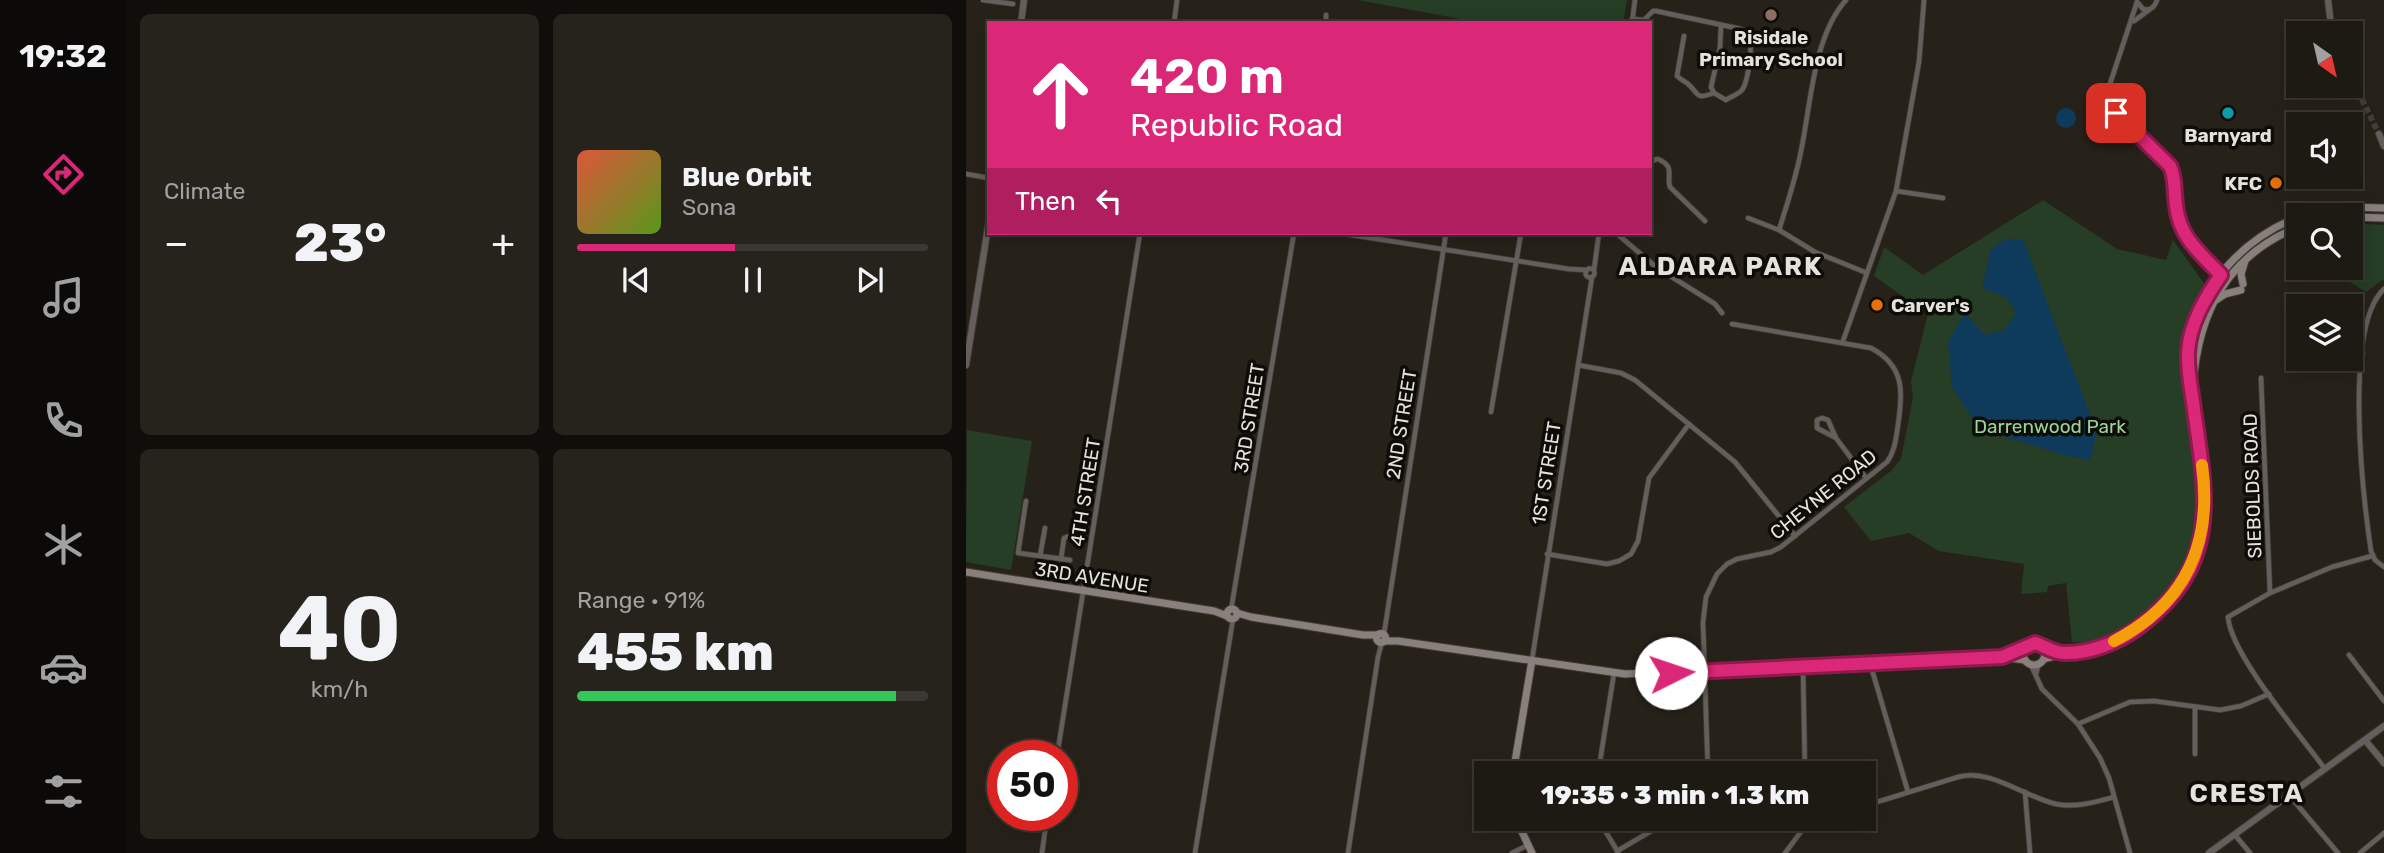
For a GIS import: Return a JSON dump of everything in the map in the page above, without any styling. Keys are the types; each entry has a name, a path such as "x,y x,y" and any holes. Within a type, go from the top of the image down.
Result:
{"main road":[{"path":"2363,210 2384,214"},
{"path":"2363,216 2384,214"},
{"path":"2002,657 2035,662 2063,653 2098,647 2132,632 2167,603 2188,571 2199,545 2205,510 2205,484 2188,364 2190,341 2202,305 2225,276 2258,238 2286,223"},
{"path":"2193,397 2198,343 2225,276 2273,238 2286,232"},
{"path":"2214,301 2242,287 2241,274 2247,258"},
{"name":"3RD AVENUE","path":"966,572 1614,673 2002,657"},
{"path":"2002,657 2035,643 2063,653"},
{"path":"2035,662 2043,648"},
{"path":"2025,649 2023,654 2035,662"},
{"path":"1515,761 1532,660"},
{"path":"1522,831 1532,853"}],"street":[{"path":"983,0 1013,5"},
{"path":"1021,21 1024,0"},
{"path":"1174,21 1177,0"},
{"path":"1635,0 1632,21 1644,20 1656,11 1721,25 1743,30 1747,33 1751,40 1751,57 1742,91 1726,100 1714,93 1711,84 1720,48 1721,25"},
{"path":"1779,230 1799,162 1817,64 1834,16 1846,0"},
{"path":"1843,341 1896,191 1919,62 1924,0"},
{"path":"2131,24 2155,6 2157,0"},
{"path":"2328,0 2331,21"},
{"path":"2137,1 2140,7 2149,9"},
{"path":"2107,102 2116,103 2118,107 2116,113 2111,116 2104,113 2103,108 2137,1"},
{"path":"1326,15 1326,21"},
{"path":"1684,36 1677,76 1698,96 1714,93"},
{"path":"2116,113 2170,166 2182,231 2196,251 2225,276"},
{"path":"2379,134 2384,146"},
{"path":"1652,160 1658,159 1666,165 1670,171 1670,187 1705,221"},
{"path":"966,174 987,178"},
{"path":"1896,191 1943,198"},
{"path":"1748,218 1779,230 1824,256 1867,273"},
{"path":"966,365 987,234"},
{"name":"4TH STREET","path":"1060,740 1140,235"},
{"name":"3RD STREET","path":"1195,853 1292,235"},
{"path":"1352,235 1589,273"},
{"name":"2ND STREET","path":"1348,853 1446,235"},
{"path":"1491,412 1521,235"},
{"name":"1ST STREET","path":"1532,660 1590,291 1589,273 1599,235"},
{"path":"1618,235 1656,267 1715,304 1722,313"},
{"path":"2363,353 2368,315 2375,299 2384,289"},
{"name":"CHEYNE ROAD","path":"1708,761 1703,613 1710,584 1732,561 1774,551 1887,462 1892,453 1902,390 1897,373 1883,355 1871,348 1843,341 1732,324"},
{"path":"1578,365 1625,374 1689,424 1735,462 1795,536"},
{"path":"2362,371 2358,437 2372,555 2384,567"},
{"name":"SIEBOLDS ROAD","path":"2261,378 2270,593"},
{"path":"1836,438 1817,428 1817,420 1826,419 1836,438 1866,478"},
{"path":"1547,554 1607,564 1631,554 1638,541 1651,474 1689,424"},
{"path":"1026,501 1018,553 1070,560"},
{"path":"1040,556 1045,528"},
{"path":"1061,559 1064,538 1072,535"},
{"path":"2325,769 2242,654 2228,617 2270,593 2332,567 2372,555"},
{"path":"2349,655 2384,701"},
{"path":"1870,662 1909,792"},
{"path":"2035,662 2036,675 2042,689 2078,724 2100,758 2130,853"},
{"path":"1803,666 1805,761"},
{"path":"1600,761 1614,673"},
{"path":"2078,724 2130,702 2154,701 2209,710 2231,708 2269,694"},
{"path":"2194,754 2195,708"},
{"path":"2209,853 2384,726"},
{"path":"2365,740 2384,763"},
{"path":"1876,802 1971,775 2052,803 2090,803 2114,797"},
{"path":"2025,792 2031,853"},
{"path":"2289,795 2338,853"},
{"path":"1041,853 1045,831"},
{"path":"1605,831 1618,852 1652,831"},
{"path":"1785,853 1800,831"},
{"path":"2360,853 2384,833"},
{"path":"2235,835 2250,853"},
{"path":"1512,853 1528,845"}],"green space":[{"path":"1358,0 1627,0 1623,21 1471,21"},
{"name":"Darrenwood Park","path":"2043,200 2117,249 2166,260 2173,240 2206,286 2188,322 2183,350 2198,487 2193,541 2184,567 2168,592 2129,627 2102,639 2082,642 2072,642 2066,583 2048,586 2047,592 2021,594 2024,564 1939,551 1909,533 1871,541 1844,507 1891,471 1901,459 1913,397 1911,381 1928,314 1874,276 1884,247 1923,275"},
{"path":"2363,224 2384,225 2384,279 2366,292 2346,280 2363,280"},
{"path":"967,430 1032,441 1011,570 966,562"}],"water":[{"path":"2066,108 2073,111 2076,118 2073,125 2066,128 2059,125 2056,118 2059,111"},
{"path":"2006,239 2023,240 2097,433 2090,460 2063,455 1979,428 1952,387 1948,342 1965,313 1985,335 2004,330 2016,313 2007,298 1982,288 1991,249"}],"tunnel":[{"path":"2361,98 2379,134"}],"slow traffic":[{"path":"2114,641 2132,632 2167,603 2188,571 2203,528 2206,498 2202,465"}],"place":[{"name":"Risidale Primary School","path":"1771,15"},
{"name":"Barnyard","path":"2228,113"},
{"name":"KFC","path":"2276,183"},
{"name":"Carver's","path":"1877,305"}],"district":[{"name":"ALDARA PARK","path":"1721,266"},
{"name":"CRESTA","path":"2247,793"}],"route":[{"path":"1671,673 2002,657 2035,643 2043,648 2074,653 2098,647 2132,632 2167,603 2188,571 2203,528 2205,484 2189,382 2188,349 2196,318 2208,293 2221,275 2196,251 2182,231 2176,207 2172,169 2158,152 2116,113"}]}
